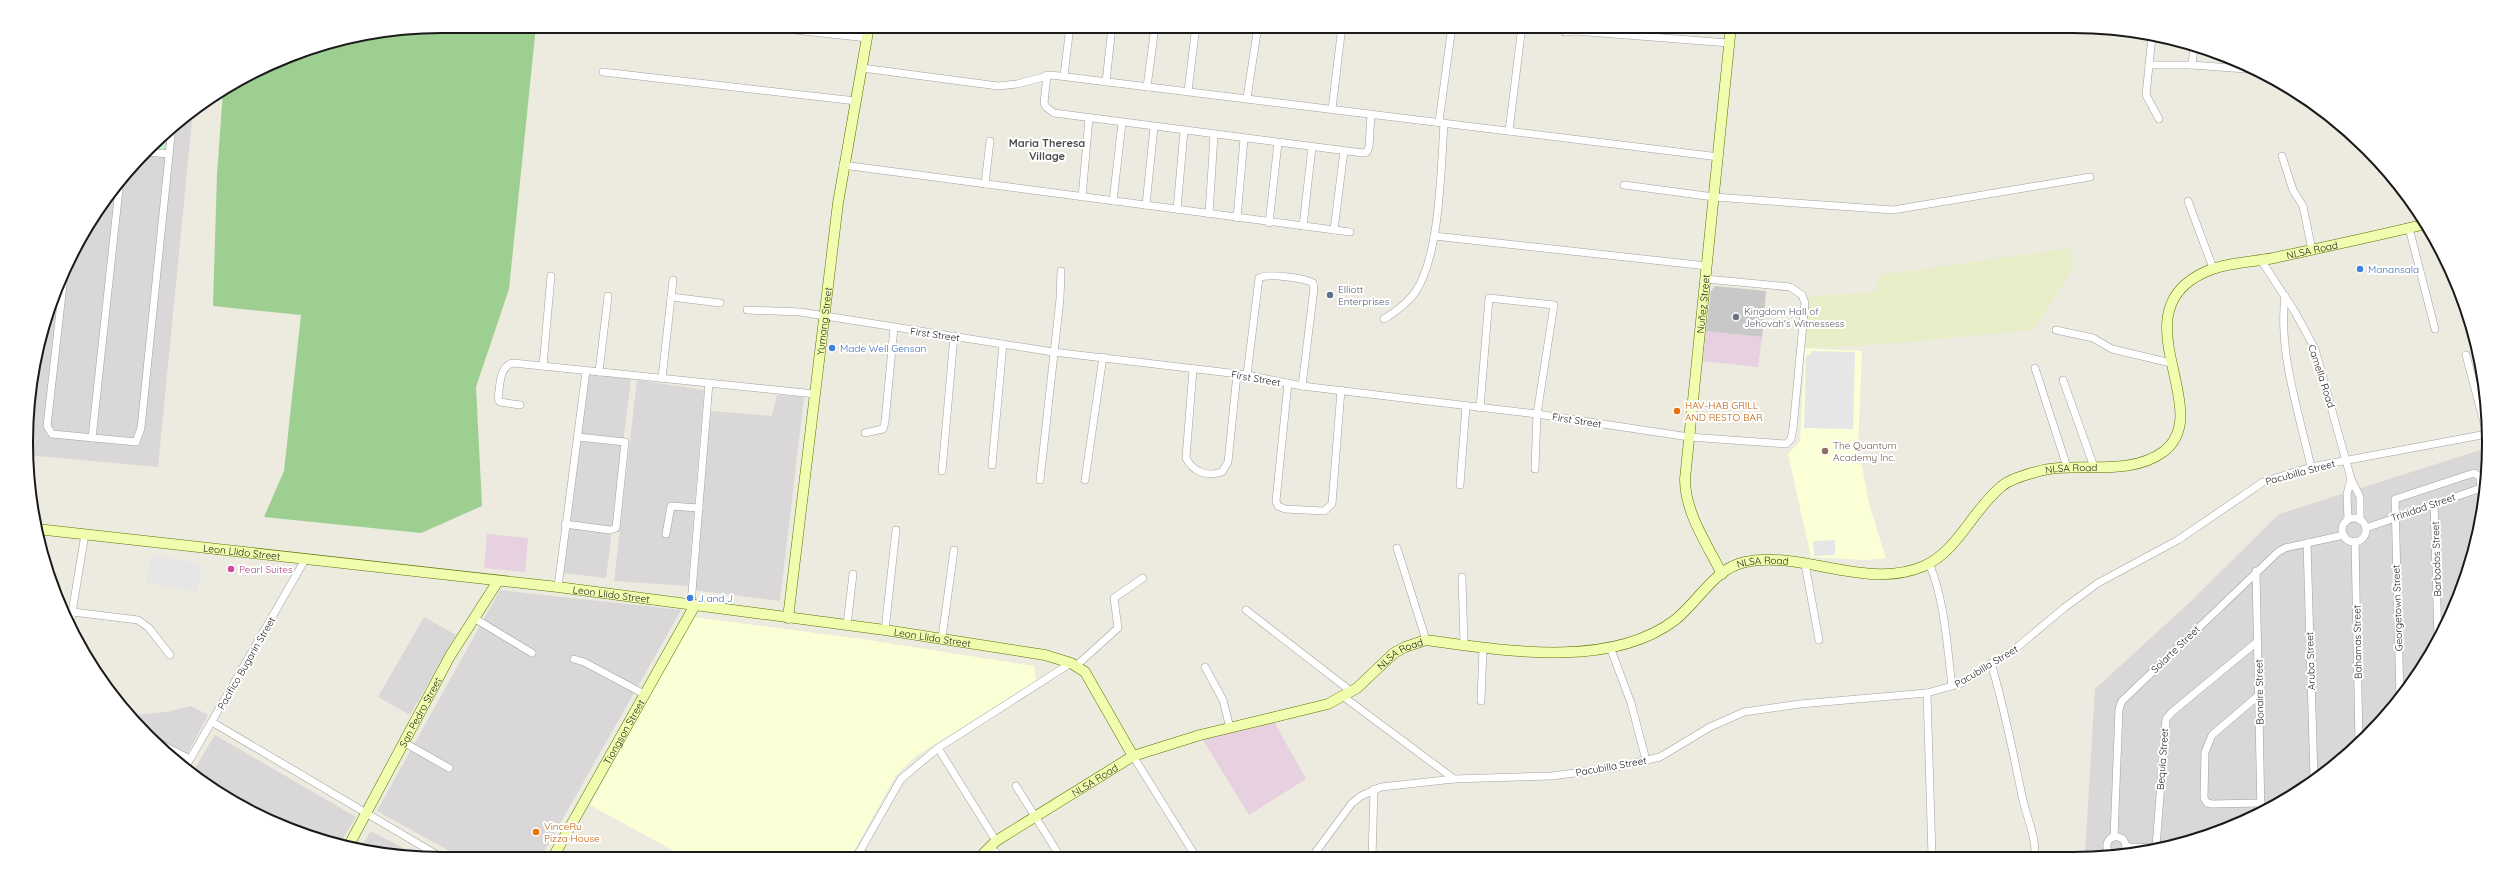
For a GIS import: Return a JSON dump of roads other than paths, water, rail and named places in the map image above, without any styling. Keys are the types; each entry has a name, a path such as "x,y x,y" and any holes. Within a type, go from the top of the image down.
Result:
{"main road":[{"name":"Yumang Street","path":"788,618 843,165 868,33"},
{"name":"Nuñez Street","path":"1722,574 1687,500 1685,479 1730,33"},
{"name":"NLSA Road","path":"985,852 993,844 1133,756 1230,728 1312,709 1348,695 1394,653 1405,647 1426,640 1484,648 1539,652 1610,647 1635,640 1664,628 1690,607 1722,574 1732,566 1750,562 1776,560 1880,574 1904,572 1929,563 1944,551 2002,485 2037,471 2130,464 2159,454 2169,446 2178,428 2180,408 2167,337 2169,310 2183,286 2213,268 2312,250 2419,226"},
{"name":"Leon Llido Street","path":"43,530 306,558 693,604 942,638 1045,655 1074,664"},
{"name":"San Pedro Street","path":"351,841 405,743 450,656 498,581"},
{"name":"Tiongson Street","path":"556,852 693,604"},
{"path":"1074,664 1085,672 1133,756"}],"street":[{"path":"822,33 867,38"},
{"path":"1064,76 1069,33"},
{"path":"1106,82 1111,33"},
{"path":"1147,87 1154,33"},
{"path":"1188,91 1195,33"},
{"path":"1247,98 1257,33"},
{"path":"1332,109 1341,33"},
{"path":"1384,319 1415,293 1421,284 1434,236 1442,123 1451,33"},
{"path":"1509,131 1521,33"},
{"path":"1601,33 1729,43"},
{"path":"2151,41 2146,95 2159,119"},
{"path":"2192,65 2193,52"},
{"path":"2149,65 2192,65 2239,69"},
{"path":"862,68 998,86 1017,84 1047,75 1064,76 1718,157"},
{"path":"603,72 856,101"},
{"path":"1047,75 1044,98 1046,108 1054,113 1244,139 1344,151 1367,152 1371,114"},
{"path":"1082,197 1089,118"},
{"path":"1113,201 1122,122"},
{"path":"1146,205 1154,127"},
{"path":"1177,210 1184,131"},
{"path":"1209,214 1214,135"},
{"path":"64,287 47,426 52,434 136,442 139,436 171,136"},
{"path":"1237,218 1244,139"},
{"path":"985,184 990,141"},
{"path":"1269,223 1278,143"},
{"path":"1303,226 1312,147"},
{"path":"1334,230 1344,151"},
{"path":"153,153 169,154"},
{"path":"2282,156 2293,190 2303,206 2312,250"},
{"path":"843,165 1146,205 1269,223 1350,232"},
{"path":"1624,185 1714,197 1893,210 2090,177"},
{"path":"92,438 119,192"},
{"path":"2188,201 2213,268"},
{"path":"2409,228 2435,329"},
{"path":"1434,236 1707,266"},
{"name":"Camella Road","path":"2261,260 2285,296 2315,349 2351,479 2360,497 2360,520"},
{"path":"1040,480 1061,271"},
{"path":"543,366 551,276"},
{"path":"1247,375 1259,278 1267,276 1303,279 1313,283 1314,288 1302,386"},
{"name":"First Street","path":"747,310 800,312 1053,352 1247,375 1302,386 1537,414 1689,437 1782,445 1789,442 1793,428 1805,303 1802,296 1790,287 1706,279"},
{"path":"662,378 673,280"},
{"path":"599,372 608,296"},
{"path":"2285,296 2283,317 2285,351 2311,467"},
{"path":"671,297 720,303"},
{"path":"1480,408 1489,298 1554,305 1537,414 1535,469"},
{"path":"865,433 879,432 883,429 885,422 894,328"},
{"path":"2056,330 2093,338 2112,349 2171,363"},
{"path":"942,471 954,336"},
{"path":"992,465 1003,344"},
{"path":"2466,355 2480,408"},
{"path":"1085,480 1103,357"},
{"path":"520,405 500,402 498,399 504,369 507,364 513,362 586,371 815,394"},
{"path":"2035,368 2067,468"},
{"path":"1193,369 1186,458 1190,465 1198,472 1222,472 1228,462 1237,374"},
{"path":"558,587 586,371"},
{"path":"2063,380 2094,467"},
{"path":"693,604 709,383"},
{"path":"1288,383 1276,501 1278,506 1285,510 1324,511 1332,504 1341,390"},
{"path":"1460,485 1466,406"},
{"name":"Pacubilla Street","path":"1316,852 1352,803 1374,789 1396,784 1454,778 1552,776 1612,768 1669,753 1710,727 1744,712 1800,704 1927,692 1952,686 1967,680 2025,642 2064,608 2098,583 2178,540 2263,482 2311,467 2482,435"},
{"path":"565,524 610,530 616,528 625,442 578,437"},
{"name":"Georgetown Street","path":"2400,688 2395,499 2474,473 2480,478"},
{"name":"Camella Road","path":"2348,520 2347,494 2351,479"},
{"name":"Trinidad Street","path":"2366,528 2395,516 2479,489"},
{"name":"Barbados Street","path":"2434,503 2438,628"},
{"path":"666,534 672,506 699,508"},
{"path":"2353,518 2360,520 2366,528 2363,537 2355,542 2344,535 2343,526 2348,520 2353,518"},
{"path":"885,630 896,530"},
{"path":"72,617 85,534"},
{"name":"Solarte Street","path":"2108,850 2107,844 2114,837 2119,709 2122,701 2256,571 2285,548 2344,535"},
{"name":"Bahamas Street","path":"2355,542 2359,735"},
{"name":"Aruba Street","path":"2307,543 2314,773"},
{"path":"1397,548 1426,640"},
{"path":"942,638 954,550"},
{"name":"Pacifico Bugarin Street","path":"188,763 306,558"},
{"path":"1929,563 1934,575 1946,633 1952,686"},
{"path":"1805,564 1819,640"},
{"name":"Bonaire Street","path":"2256,571 2261,806"},
{"path":"848,625 853,574"},
{"path":"1462,577 1464,645"},
{"path":"860,852 901,779 938,748 1074,664 1118,628 1114,598 1142,578"},
{"path":"1246,610 1348,695 1454,778"},
{"path":"73,612 138,620 149,628 170,655"},
{"path":"474,618 532,653"},
{"name":"Bequia Street","path":"2158,843 2166,720 2172,712 2258,641"},
{"path":"1610,647 1631,703 1646,760"},
{"path":"1481,701 1484,648"},
{"path":"574,659 584,662 644,694"},
{"path":"1991,663 2010,733 2022,798 2032,836 2034,852"},
{"path":"1205,666 1223,700 1230,728"},
{"path":"1927,692 1932,852"},
{"path":"2259,695 2212,735 2207,743 2204,798 2207,803 2212,804 2261,803"},
{"path":"212,722 366,815 431,852"},
{"path":"405,743 449,768"},
{"path":"938,748 993,844 999,852"},
{"path":"171,749 190,759"},
{"path":"1133,756 1193,852"},
{"path":"1016,786 1057,852"},
{"path":"1372,852 1374,789"},
{"path":"2114,837 2123,839 2126,847 2131,847"}],"place":[{"name":"Manansala","path":"2360,269"},
{"name":"Elliott Enterprises","path":"1330,295"},
{"name":"Kingdom Hall of Jehovah's Witnessess","path":"1736,317"},
{"name":"Made Well Gensan","path":"832,348"},
{"name":"HAV-HAB GRILL AND RESTO BAR","path":"1677,411"},
{"name":"The Quantum Academy Inc.","path":"1825,451"},
{"name":"Pearl Suites","path":"231,569"},
{"name":"J and J","path":"690,598"},
{"name":"VinceRu Pizza House","path":"536,832"}],"district":[{"name":"Maria Theresa Village","path":"1047,149"}]}
